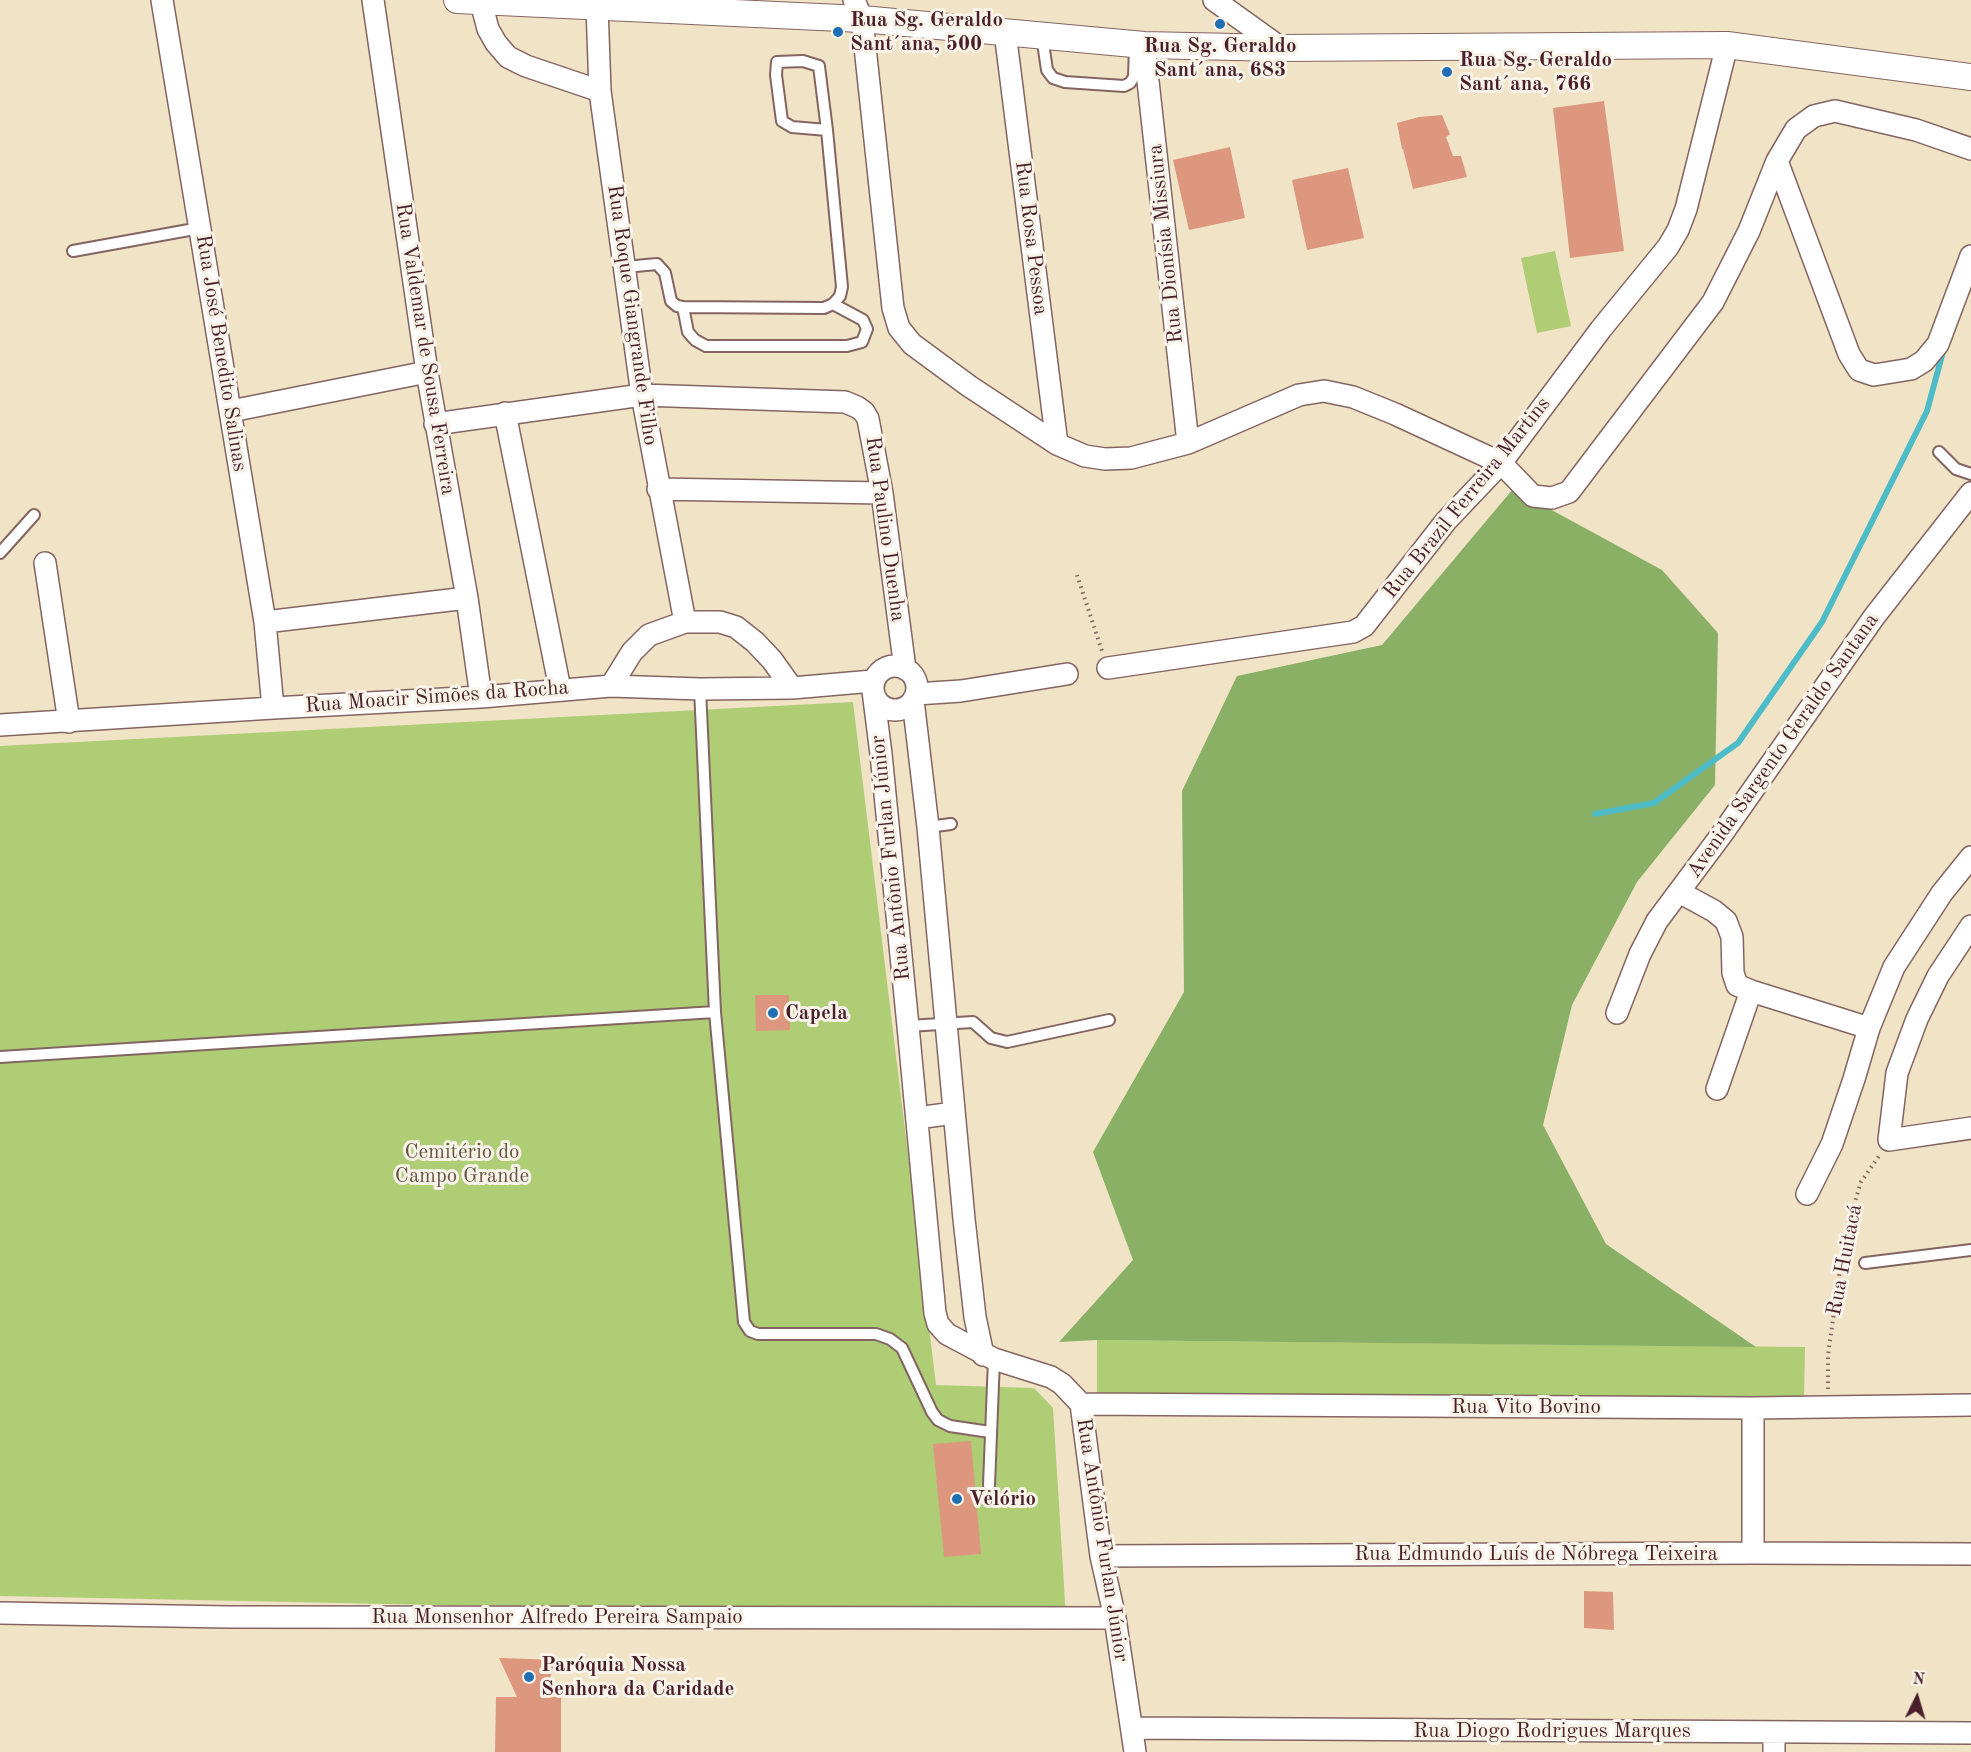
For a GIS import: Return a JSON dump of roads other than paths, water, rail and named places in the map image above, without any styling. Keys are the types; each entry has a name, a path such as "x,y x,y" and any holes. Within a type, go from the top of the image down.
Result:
{"street":[{"name":"Rua José Benedito Salinas","path":"162,0 266,622 273,708"},
{"name":"Rua Valdemar de Sousa Ferreira","path":"373,0 426,372 467,598 481,698"},
{"path":"1214,0 1281,48"},
{"path":"468,1 597,6 858,9 1005,32 1140,45 1281,48 1727,45 1971,77"},
{"path":"468,1 508,57 526,66 600,91"},
{"name":"Rua Roque Giangrande Filho","path":"597,6 600,91 642,395 685,622"},
{"path":"858,9 893,308 899,328 912,344 969,386 1057,444 1085,456 1105,459 1131,458 1188,443 1299,395 1324,391 1364,401 1501,464 1533,496 1552,498 1569,492 1713,302 1749,231 1777,161 1796,129 1814,116 1835,111 1916,130 1971,149"},
{"name":"Rua Rosa Pessoa","path":"1005,32 1057,444"},
{"name":"Rua Dionísia Missiura","path":"1140,45 1188,443"},
{"name":"Rua Brazil Ferreira Martins","path":"1108,668 1359,630 1446,521 1501,464 1600,329 1668,247 1686,209 1727,45"},
{"path":"1777,161 1849,354 1859,370 1874,375 1911,369 1924,361 1938,345 1971,256"},
{"path":"231,411 426,372"},
{"path":"435,424 642,395"},
{"name":"Rua Paulino Duenha","path":"642,395 845,402 864,412 868,419 882,493 905,669"},
{"path":"505,413 560,689"},
{"path":"658,489 882,493"},
{"name":"Avenida Sargento Geraldo Santana","path":"1617,1013 1640,954 1657,921 1874,617 1971,493"},
{"path":"45,562 69,722"},
{"path":"266,622 467,598"},
{"path":"611,686 632,652 649,635 685,622 720,622 736,627 755,642 772,660 792,688"},
{"path":"915,697 916,684 912,675 905,669 896,666 878,673 873,686 878,703 890,709 903,708 915,697 1067,674"},
{"name":"Rua Moacir Simões da Rocha","path":"0,725 481,698 611,686 700,689 873,686"},
{"name":"Rua Antônio Furlan Júnior","path":"873,686 935,1313 938,1324 947,1334 988,1357 1051,1377 1062,1384 1081,1404 1101,1556 1114,1618 1135,1752"},
{"name":"Rua Antônio Furlan Júnior","path":"915,697 975,1317 988,1357"},
{"path":"1807,1194 1832,1144 1869,1028 1894,967 1942,893 1971,858"},
{"path":"1679,892 1714,911 1726,921 1732,937 1732,973 1737,985 1869,1028"},
{"path":"1971,926 1938,976 1917,1019 1896,1073 1889,1140 1971,1128"},
{"path":"1717,1089 1751,991"},
{"path":"917,1118 954,1113"},
{"name":"Rua Vito Bovino","path":"1081,1404 1753,1408 1971,1405"},
{"path":"1753,1408 1753,1553"},
{"name":"Rua Edmundo Luís de Nóbrega Teixeira","path":"1101,1556 1971,1554"},
{"name":"Rua Monsenhor Alfredo Pereira Sampaio","path":"0,1613 228,1617 1114,1618"},
{"name":"Rua Diogo Rodrigues Marques","path":"1132,1728 1774,1742 1971,1733"}],"lane":[{"path":"1042,36 1047,70 1053,78 1065,82 1124,86 1134,77 1140,45"},
{"path":"625,267 657,264 665,273 672,301 677,306 824,308 834,304 840,296 842,287 827,130 819,66 803,61 777,62 776,75 782,121 792,127 827,130"},
{"path":"74,250 200,228"},
{"path":"683,307 688,332 695,340 706,346 847,346 862,342 867,329 863,320 834,304"},
{"path":"1939,452 1956,469 1971,474"},
{"path":"0,553 34,515"},
{"path":"700,689 715,1012 744,1322 750,1331 758,1334 876,1334 890,1339 902,1348 932,1412 939,1420 950,1426 990,1432"},
{"path":"928,827 951,824"},
{"path":"0,1058 715,1012"},
{"path":"908,1026 973,1023 992,1038 1007,1042 1109,1020"},
{"path":"1865,1263 1971,1250"},
{"path":"988,1357 989,1485"}],"waterway":[{"path":"1595,814 1654,803 1738,743 1822,622 1927,411 1944,348"}],"place":[{"name":"Rua Sg. Geraldo Sant´ana, 683","path":"1220,24"},
{"name":"Rua Sg. Geraldo Sant´ana, 500","path":"838,32"},
{"name":"Rua Sg. Geraldo Sant´ana, 766","path":"1447,72"},
{"name":"Capela","path":"773,1013"},
{"name":"Velório","path":"957,1499"},
{"name":"Paróquia Nossa Senhora da Caridade","path":"529,1677"}],"park label":[{"name":"Cemitério do Campo Grande","path":"462,1164"}]}
